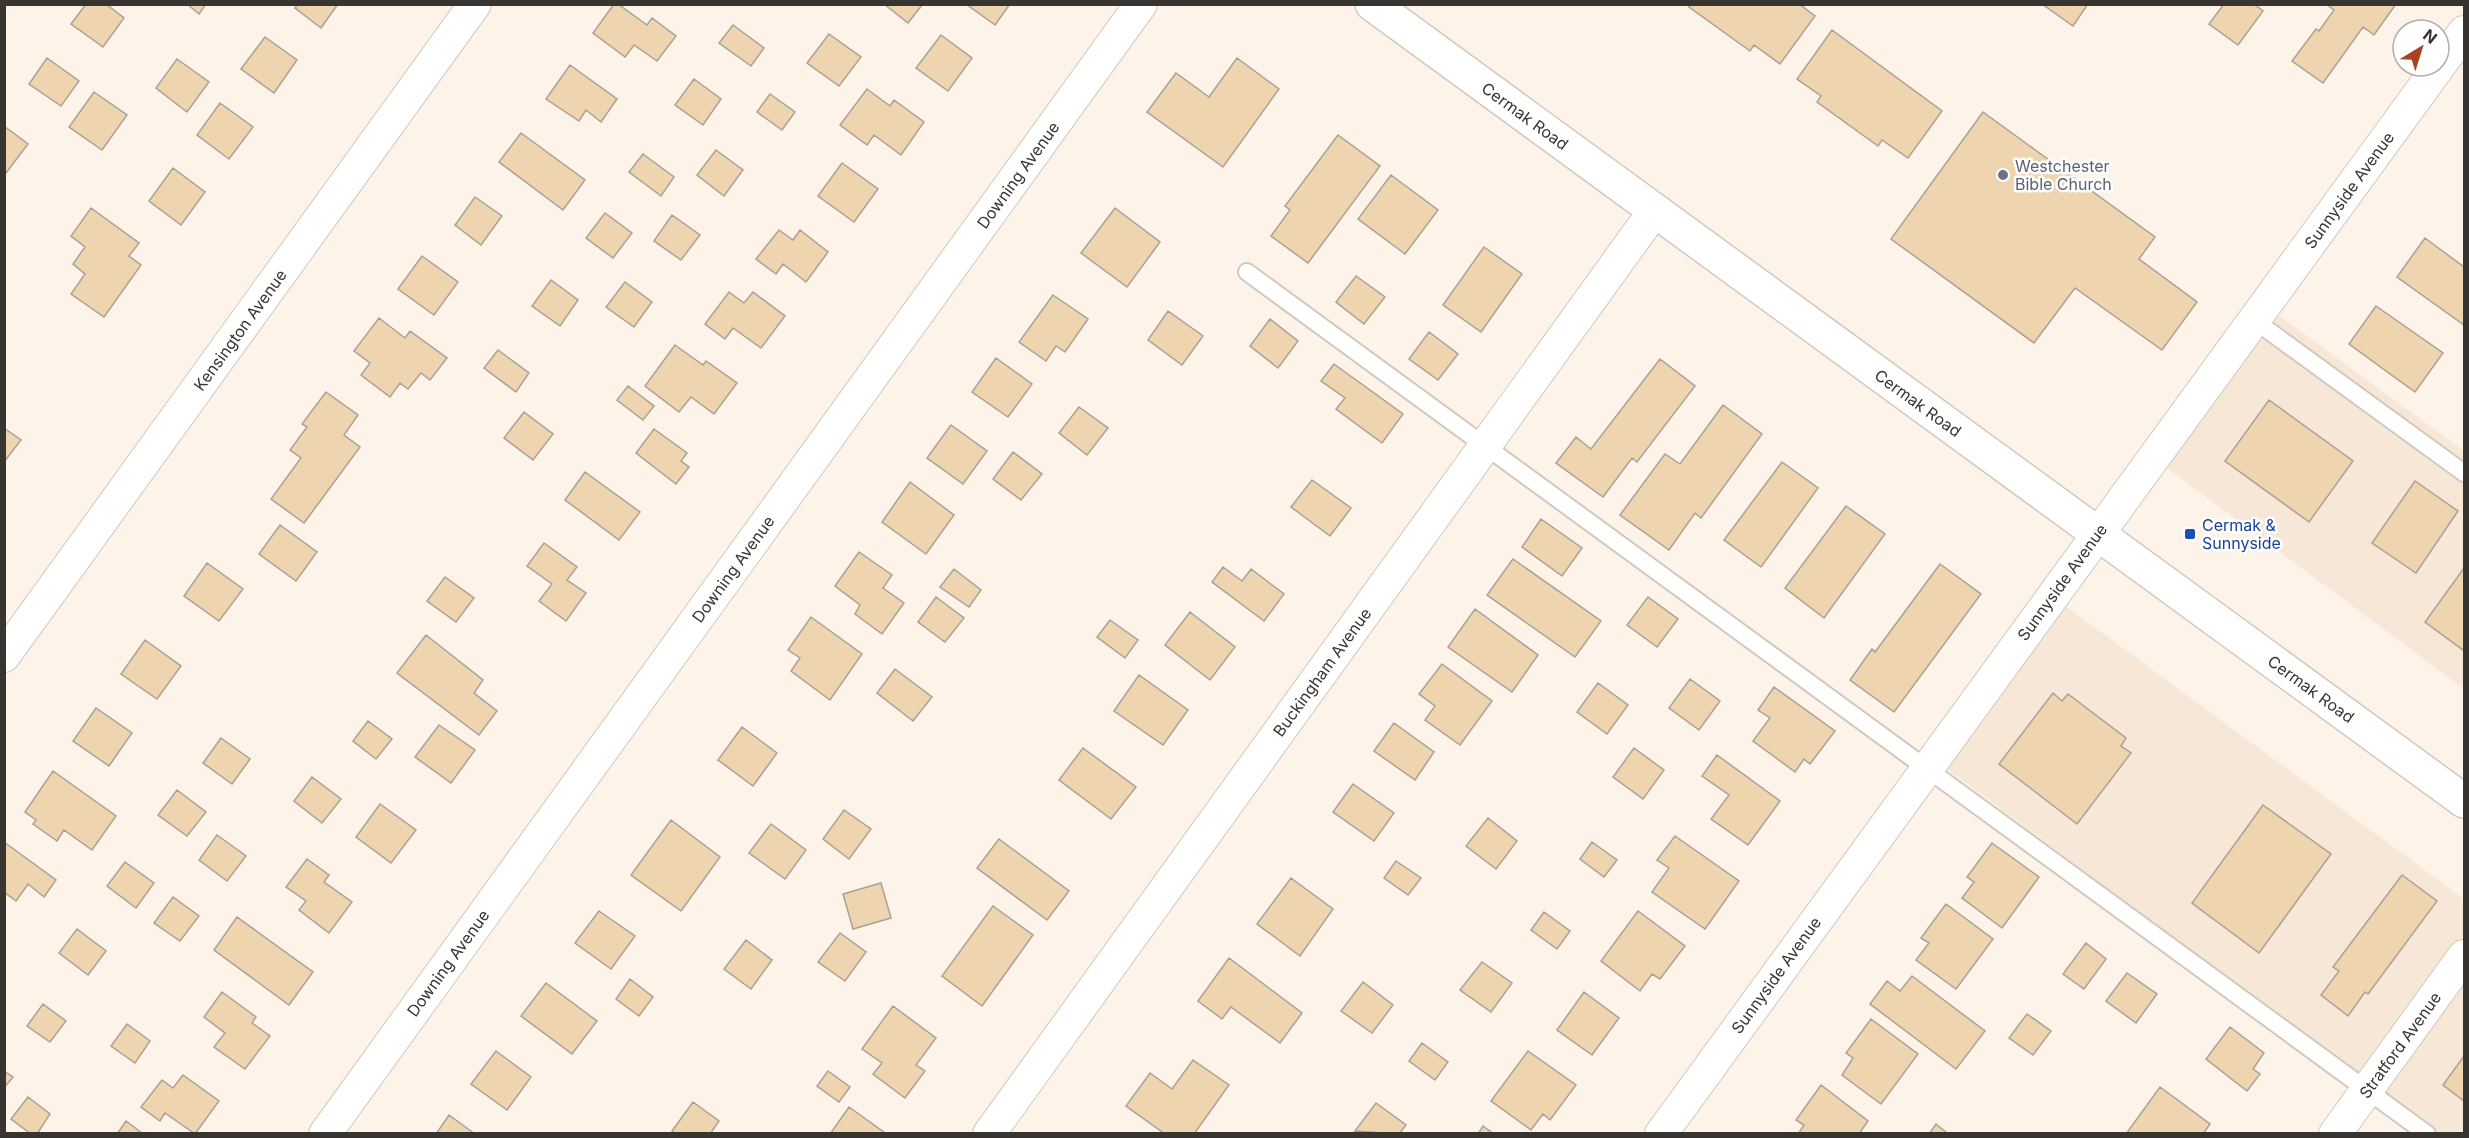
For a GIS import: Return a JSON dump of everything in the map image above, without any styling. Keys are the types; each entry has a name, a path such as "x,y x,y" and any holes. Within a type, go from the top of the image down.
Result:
{"main road":[{"name":"Cermak Road","path":"1372,4 2464,801"}],"street":[{"name":"Kensington Avenue","path":"4,656 476,4"},
{"name":"Downing Avenue","path":"325,1134 1141,4"},
{"name":"Sunnyside Avenue","path":"1661,1134 2464,32"},
{"name":"Buckingham Avenue","path":"989,1134 1655,210"},
{"name":"Stratford Avenue","path":"2335,1134 2464,956"}],"lane":[{"path":"1247,272 2427,1134"},
{"path":"2254,320 2464,473"}],"shaded area":[{"path":"2273,311 2464,451 2464,689 2163,465"},
{"path":"2056,599 2464,899 2464,1133 2436,1133 1938,762"}],"building":[{"path":"86,4 106,4 124,18 103,47 71,24"},
{"path":"187,4 206,4 199,14"},
{"path":"298,4 338,4 321,28 295,8"},
{"path":"614,4 618,4 647,25 652,18 676,36 657,61 634,45 625,57 593,33"},
{"path":"884,4 922,4 922,5 908,23"},
{"path":"966,4 1010,4 995,25"},
{"path":"1691,4 1799,4 1815,16 1780,64 1754,45 1750,51 1689,7"},
{"path":"2042,4 2088,4 2073,26"},
{"path":"2224,4 2254,4 2263,11 2238,45 2209,24"},
{"path":"2326,4 2396,4 2374,35 2363,27 2323,83 2292,61 2316,29 2319,31 2334,10"},
{"path":"733,25 764,48 751,66 719,43"},
{"path":"1832,30 1942,111 1908,158 1882,140 1878,146 1817,102 1821,96 1797,79"},
{"path":"829,34 861,57 839,86 807,63"},
{"path":"941,35 972,58 948,91 916,68"},
{"path":"265,37 297,60 274,93 241,69"},
{"path":"47,58 79,81 61,106 29,84"},
{"path":"1237,58 1279,89 1223,167 1147,112 1176,73 1209,97"},
{"path":"177,59 209,82 187,112 156,88"},
{"path":"570,65 617,99 601,122 586,110 579,121 546,99"},
{"path":"694,79 721,99 703,125 675,105"},
{"path":"867,89 890,106 894,100 924,122 901,155 874,135 867,145 840,125"},
{"path":"94,92 127,115 102,150 69,127"},
{"path":"770,94 795,112 782,130 757,112"},
{"path":"220,103 253,127 229,159 197,135"},
{"name":"Westchester Bible Church","path":"1983,112 2155,237 2139,259 2197,302 2162,350 2075,288 2034,343 1891,239"},
{"path":"4,126 28,144 6,173 4,172"},
{"path":"521,133 585,180 563,210 499,162"},
{"path":"1338,135 1380,166 1308,263 1271,236 1290,210 1285,206"},
{"path":"716,150 743,170 724,196 697,175"},
{"path":"643,154 674,177 661,196 629,172"},
{"path":"842,163 878,189 854,222 818,196"},
{"path":"173,168 205,192 181,225 149,201"},
{"path":"1391,175 1438,210 1405,254 1358,219"},
{"path":"475,197 502,216 481,245 455,225"},
{"path":"91,208 139,243 129,256 141,265 104,317 71,294 85,274 73,264 85,247 71,236"},
{"path":"1115,208 1160,242 1127,287 1081,253"},
{"path":"605,213 632,233 613,258 586,238"},
{"path":"672,215 700,235 681,260 654,241"},
{"path":"779,230 793,240 800,230 828,252 806,282 783,264 776,274 756,259"},
{"path":"2425,238 2464,267 2464,325 2397,277"},
{"path":"1484,247 1522,274 1481,332 1443,305"},
{"path":"422,256 458,282 434,315 398,289"},
{"path":"1356,276 1385,297 1364,324 1336,302"},
{"path":"551,280 578,300 560,326 532,306"},
{"path":"625,282 652,302 634,327 606,307"},
{"path":"729,292 744,303 753,292 785,316 761,348 733,328 725,339 705,324"},
{"path":"1053,295 1088,319 1065,352 1056,346 1046,361 1019,342"},
{"path":"2376,306 2443,353 2415,392 2349,344"},
{"path":"1168,311 1203,336 1182,365 1148,340"},
{"path":"379,318 405,338 410,331 447,358 430,380 421,373 408,389 400,383 390,397 361,375 370,363 354,351"},
{"path":"1270,319 1298,341 1278,368 1250,346"},
{"path":"1429,332 1458,354 1438,380 1409,359"},
{"path":"675,345 703,365 706,361 737,383 714,414 691,397 679,412 645,386"},
{"path":"498,350 529,373 516,392 484,368"},
{"path":"996,358 1032,384 1008,417 972,392"},
{"path":"1660,359 1695,386 1637,462 1632,458 1603,497 1556,463 1576,437 1591,449"},
{"path":"1334,364 1403,414 1382,443 1336,409 1345,398 1321,381"},
{"path":"628,386 654,406 643,420 617,400"},
{"path":"326,392 358,415 344,435 360,447 304,523 271,499 301,458 290,450 307,427 302,424"},
{"path":"2269,400 2353,461 2309,522 2225,461"},
{"path":"1723,405 1762,434 1701,518 1695,513 1669,550 1620,515 1665,454 1680,464"},
{"path":"1079,407 1108,428 1087,455 1059,433"},
{"path":"524,412 553,434 533,460 504,438"},
{"path":"951,425 987,451 963,484 927,458"},
{"path":"4,428 21,440 4,462"},
{"path":"654,429 687,453 681,461 689,467 676,484 636,453"},
{"path":"1013,452 1042,474 1021,500 993,479"},
{"path":"1782,462 1818,488 1761,567 1724,540"},
{"path":"585,472 640,512 619,540 565,500"},
{"path":"1312,480 1351,508 1330,536 1291,507"},
{"path":"2415,481 2458,511 2416,573 2372,543"},
{"path":"910,482 954,515 926,554 882,522"},
{"path":"1846,506 1885,534 1824,618 1785,588"},
{"path":"1541,519 1582,548 1562,576 1522,547"},
{"path":"280,525 317,552 296,581 259,554"},
{"path":"544,543 577,567 567,580 586,593 566,621 539,601 552,584 527,566"},
{"path":"859,552 892,575 883,588 904,603 882,634 855,614 860,605 835,586"},
{"path":"1513,559 1601,621 1575,657 1487,595"},
{"path":"207,563 243,589 219,621 184,596"},
{"path":"1940,564 1981,594 1894,712 1850,680 1872,649 1875,652"},
{"path":"1223,567 1242,581 1251,569 1284,594 1264,621 1212,582"},
{"path":"2464,568 2464,648 2463,650 2425,622"},
{"path":"954,569 981,590 969,607 940,587"},
{"path":"445,577 474,598 456,622 427,601"},
{"path":"936,597 964,618 945,642 918,622"},
{"path":"1648,597 1678,619 1657,647 1627,625"},
{"path":"1475,609 1538,655 1512,692 1448,647"},
{"path":"1190,612 1235,647 1210,680 1165,645"},
{"path":"811,617 862,654 830,700 791,671 800,658 788,650"},
{"path":"1110,620 1138,640 1125,658 1097,637"},
{"path":"426,635 483,680 474,693 497,711 479,735 397,673"},
{"path":"145,640 181,666 157,699 121,674"},
{"path":"1442,664 1492,701 1460,745 1425,720 1435,706 1419,694"},
{"path":"895,669 932,697 913,721 877,693"},
{"path":"1139,675 1188,710 1163,745 1114,711"},
{"path":"1690,679 1720,701 1699,730 1669,708"},
{"path":"1598,683 1628,705 1607,734 1577,712"},
{"path":"1774,687 1835,731 1810,764 1804,759 1795,772 1753,741 1770,718 1758,710"},
{"path":"2053,693 2062,701 2068,694 2126,738 2121,746 2131,753 2077,824 1999,764"},
{"path":"96,708 132,733 109,766 73,741"},
{"path":"368,721 392,739 376,759 353,741"},
{"path":"1394,723 1434,752 1415,780 1374,751"},
{"path":"439,725 475,750 451,783 415,757"},
{"path":"742,727 777,753 753,786 718,760"},
{"path":"221,738 250,759 232,784 203,763"},
{"path":"1083,748 1136,787 1111,819 1059,780"},
{"path":"1634,748 1664,770 1643,799 1613,777"},
{"path":"1717,755 1780,801 1748,845 1711,819 1729,795 1702,776"},
{"path":"53,771 116,816 92,850 64,830 57,841 33,824 36,820 25,812"},
{"path":"312,777 341,799 322,823 294,801"},
{"path":"1353,784 1394,813 1374,841 1333,812"},
{"path":"177,790 206,812 187,836 158,815"},
{"path":"380,804 416,830 391,863 356,837"},
{"path":"2263,805 2331,854 2259,953 2192,903"},
{"path":"844,810 871,829 849,859 823,839"},
{"path":"1488,818 1517,841 1496,869 1466,846"},
{"path":"671,820 720,857 681,911 631,875"},
{"path":"771,824 806,850 785,879 749,853"},
{"path":"217,835 246,856 227,881 199,860"},
{"path":"1675,836 1739,881 1705,929 1652,892 1669,868 1657,860"},
{"path":"999,839 1069,891 1047,920 977,868"},
{"path":"4,842 56,880 44,897 28,884 16,901 4,892"},
{"path":"1592,842 1617,860 1604,877 1580,859"},
{"path":"1992,843 2039,877 2002,928 1962,898 1974,882 1967,877"},
{"path":"307,859 329,875 324,882 352,902 329,933 299,910 306,901 286,887"},
{"path":"1396,861 1421,878 1408,895 1384,878"},
{"path":"125,862 154,883 136,908 107,886"},
{"path":"2402,875 2437,901 2368,994 2365,992 2348,1016 2321,995 2339,971 2333,967"},
{"path":"1291,878 1333,909 1300,956 1257,924"},
{"path":"881,883 891,918 853,929 843,894"},
{"path":"173,897 199,916 180,941 154,923"},
{"path":"1946,904 1993,939 1956,989 1916,960 1929,943 1921,938"},
{"path":"993,906 1033,935 982,1006 942,976"},
{"path":"599,911 635,936 611,969 575,943"},
{"path":"1638,911 1685,946 1660,979 1652,974 1640,991 1601,961"},
{"path":"1544,912 1570,931 1557,949 1531,930"},
{"path":"237,917 313,972 289,1005 214,950"},
{"path":"77,929 106,951 88,975 59,953"},
{"path":"840,933 866,952 845,981 818,962"},
{"path":"746,940 772,960 751,989 724,969"},
{"path":"2086,943 2106,959 2084,989 2063,974"},
{"path":"1229,958 1302,1013 1280,1043 1231,1007 1222,1019 1198,1001"},
{"path":"1482,962 1512,983 1491,1012 1460,990"},
{"path":"2127,973 2157,994 2136,1023 2106,1001"},
{"path":"1912,976 1985,1031 1956,1069 1870,1004 1887,981 1900,991"},
{"path":"630,979 653,997 639,1016 616,999"},
{"path":"1363,982 1393,1005 1372,1033 1341,1011"},
{"path":"546,983 597,1021 572,1054 521,1016"},
{"path":"222,992 256,1017 252,1023 270,1036 245,1069 214,1047 225,1033 204,1017"},
{"path":"1584,992 1619,1018 1592,1055 1557,1030"},
{"path":"43,1004 66,1021 50,1042 27,1026"},
{"path":"893,1006 936,1038 916,1065 925,1071 905,1098 873,1074 882,1063 862,1049"},
{"path":"2027,1014 2051,1031 2033,1055 2009,1038"},
{"path":"1871,1019 1918,1054 1881,1104 1842,1075 1853,1058 1846,1053"},
{"path":"127,1024 150,1041 135,1063 111,1046"},
{"path":"2230,1027 2264,1053 2253,1069 2260,1074 2247,1091 2206,1059"},
{"path":"1422,1043 1448,1062 1435,1080 1409,1061"},
{"path":"496,1051 531,1077 507,1110 471,1084"},
{"path":"1528,1051 1576,1085 1550,1120 1543,1114 1531,1130 1491,1101"},
{"path":"2464,1056 2464,1101 2443,1085"},
{"path":"1193,1060 1229,1085 1194,1134 1165,1134 1126,1106 1150,1073 1172,1089"},
{"path":"4,1071 13,1077 4,1088"},
{"path":"828,1071 850,1087 839,1102 817,1086"},
{"path":"183,1075 219,1101 195,1134 165,1113 160,1121 141,1107 162,1080 173,1088"},
{"path":"1821,1085 1868,1121 1859,1134 1798,1134 1804,1125 1796,1120"},
{"path":"2160,1087 2210,1124 2203,1134 2126,1134"},
{"path":"28,1097 50,1114 37,1134 31,1134 11,1119"},
{"path":"693,1102 719,1121 710,1134 675,1134 672,1131"},
{"path":"1376,1103 1406,1125 1399,1134 1355,1131"},
{"path":"849,1107 885,1133 885,1134 830,1134"},
{"path":"449,1115 475,1134 436,1134"},
{"path":"126,1121 142,1133 142,1134 117,1134"},
{"path":"1936,1124 1948,1134 1929,1134"},
{"path":"1483,1126 1494,1134 1478,1134"}],"place":[{"name":"Westchester Bible Church","path":"2003,175"},
{"name":"Cermak & Sunnyside","path":"2190,534"}]}
